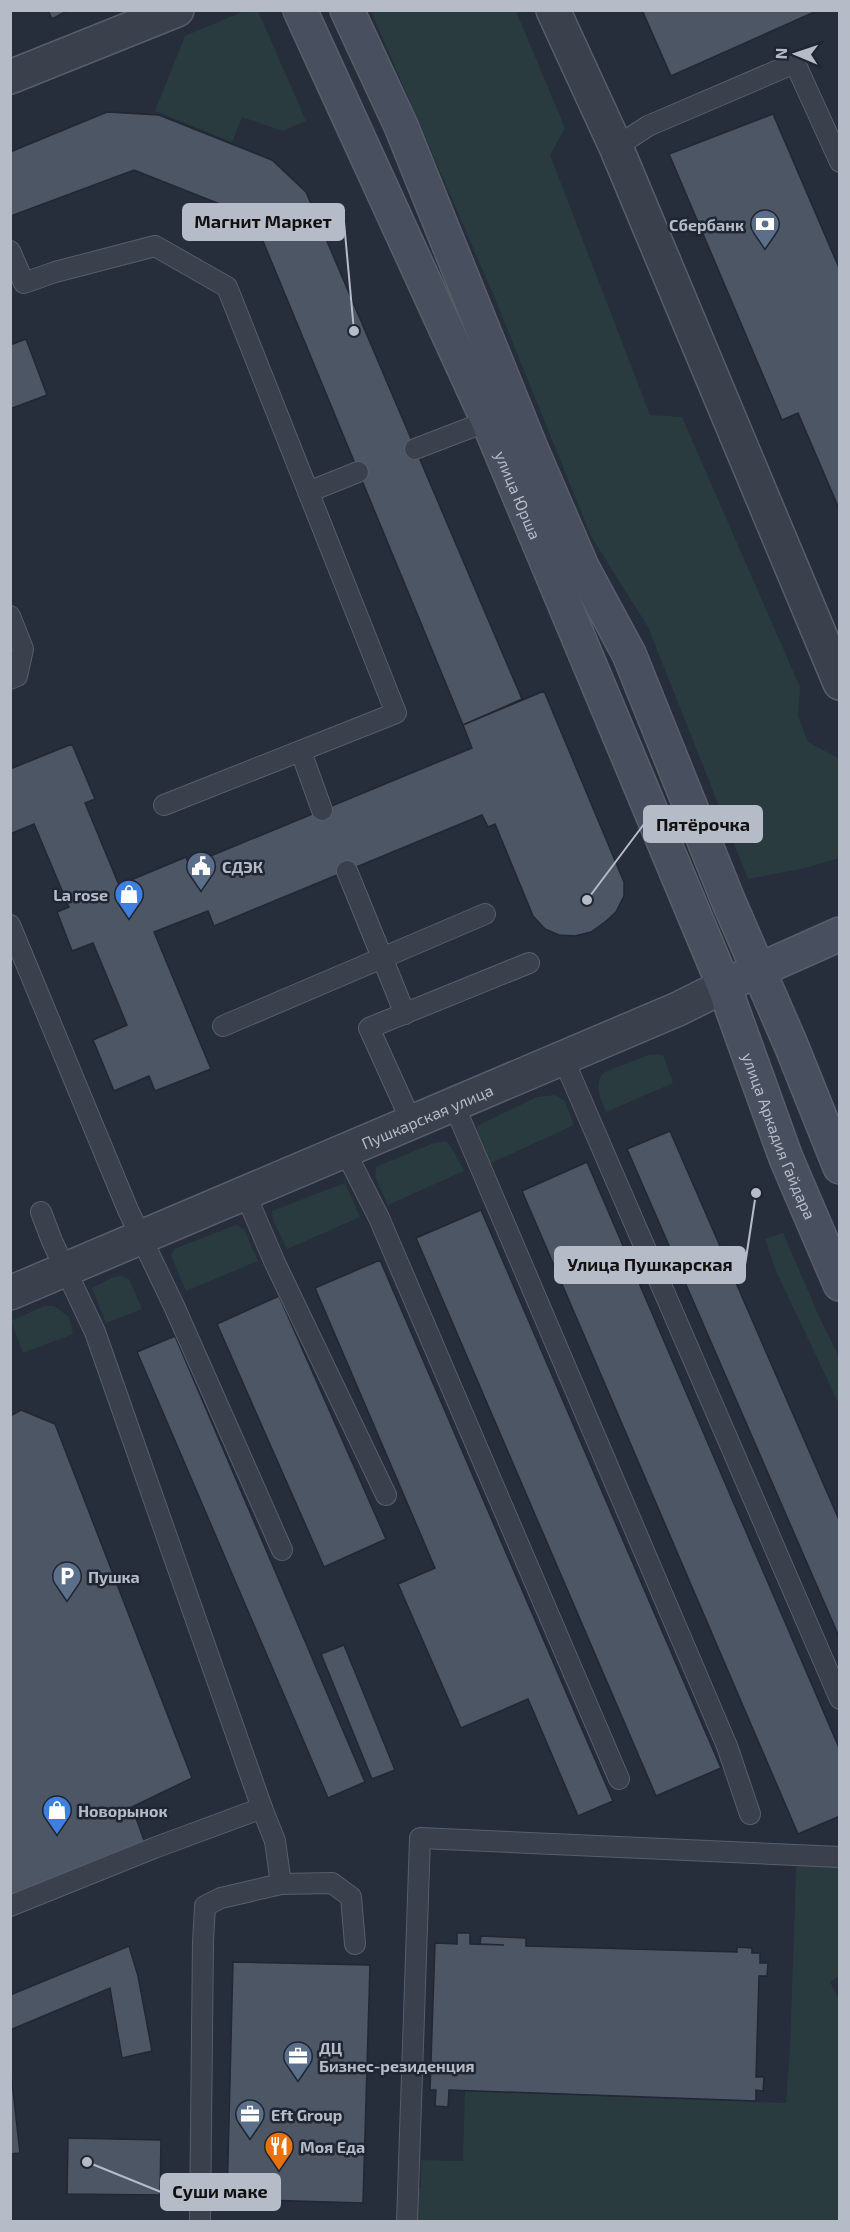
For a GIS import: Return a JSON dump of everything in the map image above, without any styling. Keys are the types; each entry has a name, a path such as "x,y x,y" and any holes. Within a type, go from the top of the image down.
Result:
{"main road":[{"name":"улица Юрша","path":"300,10 502,416 629,654 728,900 759,970"},
{"name":"улица Юрша","path":"348,10 400,126 502,416 724,986"},
{"name":"Пушкарская улица","path":"724,986 840,934"},
{"path":"759,970 840,1167"},
{"name":"улица Аркадия Гайдара","path":"724,986 786,1158 840,1284"}],"street":[{"path":"10,77 177,10"},
{"path":"553,10 616,147 840,683"},
{"name":"Пушкарская улица","path":"10,1293 678,1009 724,986"}],"lane":[{"path":"616,147 648,126 795,63 839,160"},
{"path":"10,251 24,284 55,272 155,246 227,287 396,713 164,805"},
{"path":"415,448 502,416"},
{"path":"308,492 358,472"},
{"path":"10,616 23,649 17,676 10,679"},
{"path":"301,752 322,810"},
{"path":"347,871 405,1014"},
{"path":"223,1026 485,914"},
{"path":"10,925 140,1238 174,1306 282,1550"},
{"path":"412,1123 369,1028 529,963"},
{"path":"563,1058 840,1699"},
{"path":"454,1105 727,1746 750,1814"},
{"path":"345,1151 384,1229 619,1779"},
{"path":"245,1193 275,1263 386,1495"},
{"path":"40,1212 95,1332 275,1841 281,1884"},
{"path":"10,1906 154,1848 262,1808"},
{"path":"407,2222 420,1838 840,1857"},
{"path":"200,2222 205,1906 221,1898 281,1884 332,1883 351,1897 355,1944"}],"shaded area":[{"path":"247,10 258,11 306,121 283,131 242,117 232,142 155,111 185,36"},
{"path":"371,11 516,11 565,128 550,155 650,415 682,417 800,687 798,716 808,742 838,758 839,858 805,868 748,879 648,627 591,536 496,301"},
{"path":"648,1055 663,1055 673,1083 606,1112 598,1086 605,1072"},
{"path":"555,1095 565,1101 574,1125 489,1164 478,1136 477,1126 537,1097"},
{"path":"446,1141 464,1171 388,1205 375,1176 376,1167 434,1143"},
{"path":"345,1183 360,1217 287,1249 273,1220 272,1211"},
{"path":"236,1225 244,1229 258,1261 186,1291 171,1256 174,1249"},
{"path":"783,1233 839,1357 839,1404 776,1271 765,1239"},
{"path":"121,1276 129,1279 142,1309 106,1323 92,1288 111,1278"},
{"path":"44,1306 54,1306 69,1317 73,1334 23,1353 11,1321"},
{"path":"797,1845 839,1847 839,1976 830,1982 840,2002 839,2221 407,2222 408,2188 421,2188 421,2160 463,2161 465,2091 786,2103"}],"building":[{"path":"48,10 69,10 52,19"},
{"path":"642,10 819,10 671,76"},
{"path":"107,112 159,115 272,160 306,192 522,699 463,725 253,217 134,170 11,216 10,152"},
{"path":"773,114 840,270 840,511 798,413 782,420 669,154"},
{"path":"26,339 47,395 10,409 10,345"},
{"path":"544,691 624,882 624,896 616,912 591,932 575,936 559,935 545,929 533,916 495,824 488,827 482,815 214,926 208,911 154,932 211,1069 155,1091 149,1076 114,1091 93,1040 127,1025 93,943 72,951 57,912 69,907 34,824 10,834 10,769 72,744 95,799 85,803 119,885 186,857 189,865 472,748 463,725"},
{"path":"670,1131 840,1522 840,1639 627,1149"},
{"path":"587,1162 840,1750 840,1816 798,1834 522,1191"},
{"path":"481,1210 721,1768 656,1796 416,1238"},
{"path":"380,1260 613,1801 578,1816 528,1699 461,1728 398,1584 435,1568 315,1288"},
{"path":"279,1296 386,1539 324,1567 217,1324"},
{"path":"175,1336 365,1782 328,1798 137,1352"},
{"name":"Пушка","path":"21,1410 55,1424 192,1778 132,1807 145,1843 10,1898 10,1416"},
{"path":"344,1645 395,1770 372,1779 321,1654"},
{"path":"457,1933 470,1933 470,1944 504,1945 480,1944 481,1936 526,1938 526,1946 737,1952 737,1947 752,1948 752,1953 760,1953 760,1963 768,1963 767,1976 759,1976 756,2077 764,2077 763,2091 756,2090 756,2101 449,2090 448,2107 435,2106 436,2090 430,2090 435,1943 457,1944"},
{"path":"129,1946 138,1976 152,2051 122,2058 110,1988 10,2030 10,1995"},
{"name":"ДЦ Бизнес-резиденция","path":"233,1962 370,1965 363,2203 227,2199"},
{"path":"10,2064 20,2153 10,2154"},
{"path":"68,2138 161,2140 160,2195 67,2194"}],"place":[{"name":"Сбербанк","path":"765,250"},
{"name":"Магнит Маркет","path":"354,331"},
{"name":"СДЭК","path":"201,892"},
{"name":"Пятёрочка","path":"587,900"},
{"name":"La rose","path":"129,920"},
{"name":"Улица Пушкарская","path":"756,1193"},
{"name":"Пушка","path":"67,1602"},
{"name":"Новорынок","path":"57,1836"},
{"name":"ДЦ Бизнес-резиденция","path":"298,2082"},
{"name":"Eft Group","path":"250,2140"},
{"name":"Суши маке","path":"87,2162"},
{"name":"Моя Еда","path":"279,2172"}]}
